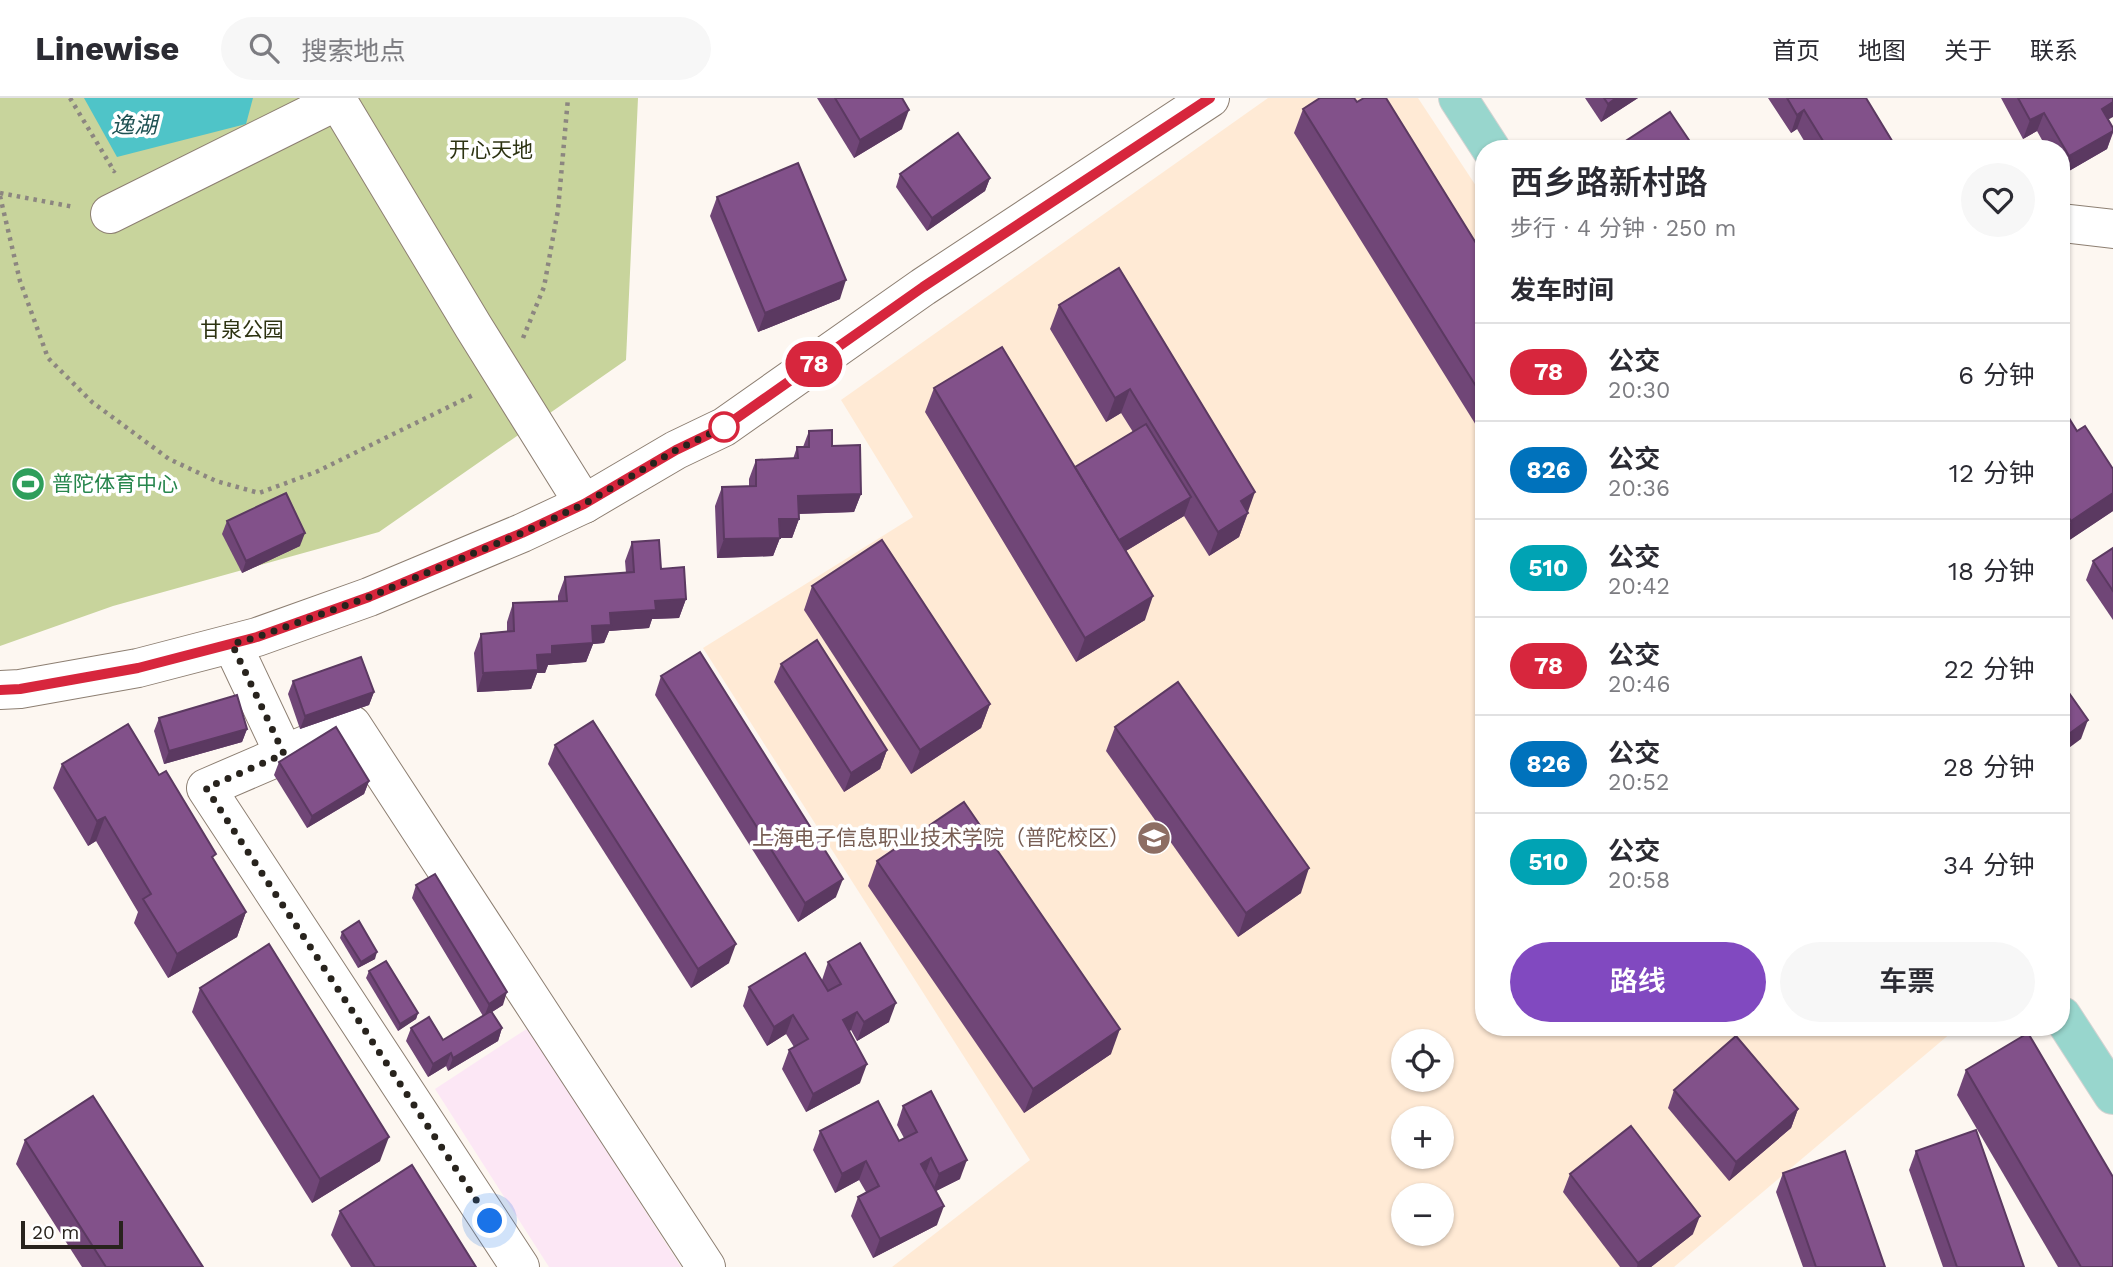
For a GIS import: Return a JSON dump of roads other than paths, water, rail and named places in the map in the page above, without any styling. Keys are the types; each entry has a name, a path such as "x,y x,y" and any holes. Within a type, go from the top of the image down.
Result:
{"main road":[{"path":"1458,98 1485,140"},
{"path":"2070,1028 2113,1095"}],"street":[{"path":"0,691 138,668 257,637 369,597 584,504 676,450 724,427 923,287 1210,98"},
{"path":"110,214 338,99 584,504"},
{"path":"2070,224 2113,229"},
{"path":"232,644 284,754"},
{"path":"520,1267 206,788 352,725 706,1267"}],"water":[{"name":"逸湖","path":"84,98 253,98 246,124 117,157"}],"place":[{"name":"普陀体育中心","path":"28,484"},
{"name":"上海电子信息职业技术学院（普陀校区）","path":"1154,838"}],"park label":[{"name":"开心天地","path":"491,150"},
{"name":"甘泉公园","path":"242,330"}]}
